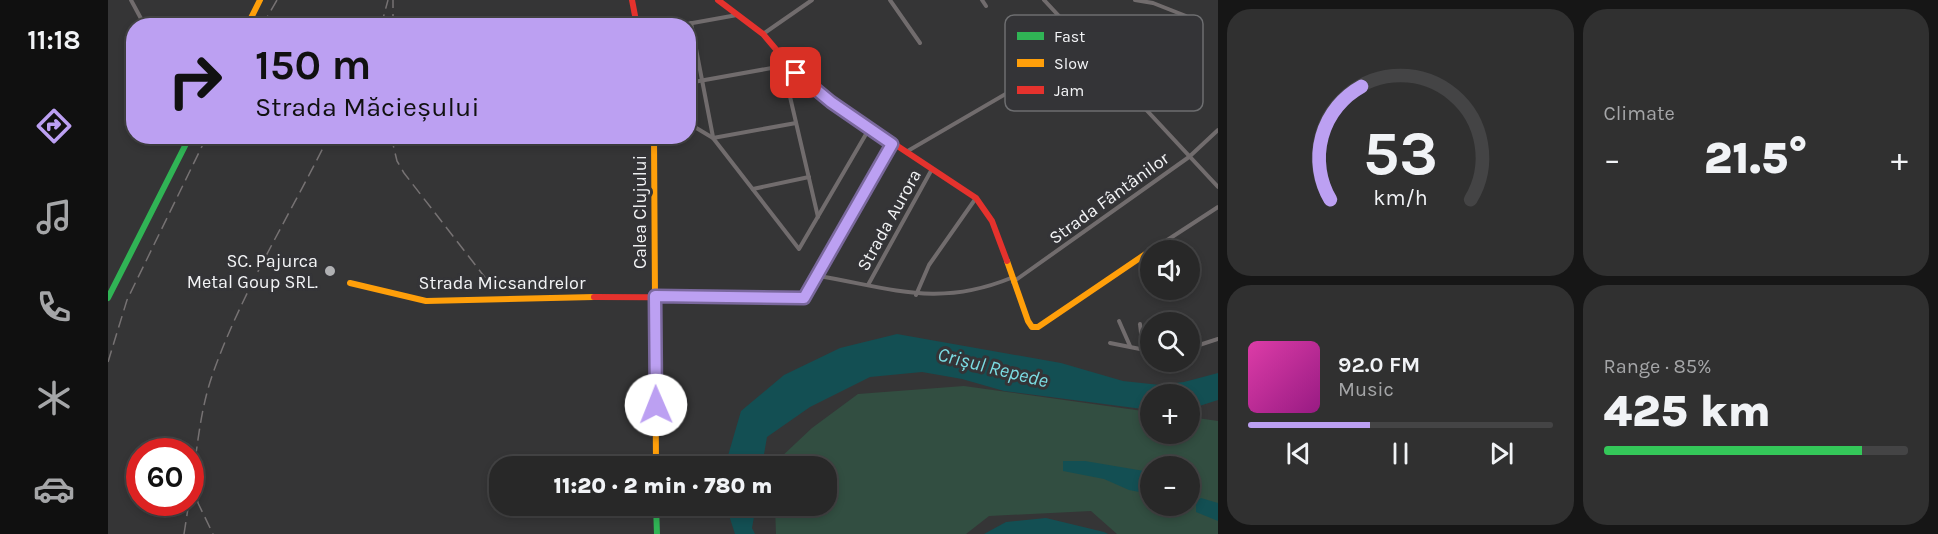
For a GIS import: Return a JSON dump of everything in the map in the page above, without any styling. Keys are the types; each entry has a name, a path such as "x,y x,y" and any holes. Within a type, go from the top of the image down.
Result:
{"street":[{"path":"131,0 141,18"},
{"path":"251,18 260,0"},
{"path":"632,0 635,18"},
{"path":"718,0 740,14 763,34 814,89 869,129 976,198 986,209 999,236 1012,280 1029,324 1034,328 1140,258"},
{"path":"763,34 812,0"},
{"path":"890,0 920,43"},
{"path":"982,0 986,6"},
{"path":"1044,0 1058,15"},
{"path":"1135,0 1153,3 1183,15"},
{"path":"696,22 740,14"},
{"path":"696,49 713,138"},
{"path":"780,54 818,218"},
{"path":"696,82 783,66"},
{"path":"905,152 1005,94"},
{"path":"1147,111 1218,187"},
{"path":"713,138 796,123"},
{"path":"696,128 713,138 799,249 869,129"},
{"name":"Strada Fântânilor","path":"818,276 916,295 954,295 1012,280 1189,157 1218,130"},
{"path":"108,298 186,144"},
{"name":"Calea Clujului","path":"654,144 656,456"},
{"path":"818,276 892,144"},
{"name":"Strada Aurora","path":"868,285 932,169"},
{"path":"753,189 809,177"},
{"path":"916,295 929,265 976,198"},
{"path":"1168,240 1218,207"},
{"name":"Strada Micsandrelor","path":"350,283 426,301 655,296 804,298 818,276"},
{"path":"1119,321 1130,346"},
{"path":"1200,345 1218,339"},
{"path":"1110,342 1140,349"},
{"path":"656,516 657,534"}],"green space":[{"path":"964,386 1140,411 1140,444 1200,444 1200,418 1218,421 1218,534 1117,534 1091,511 989,516 966,534 776,534 775,516 837,516 837,456 782,456 812,428 858,394"}],"water":[{"name":"Crișul Repede","path":"897,334 1061,363 1123,381 1151,384 1140,384 1140,409 1004,391 962,379 922,372 870,377 810,407 767,437 764,456 728,456 741,411 784,375 840,348"},
{"path":"1218,373 1218,400 1200,406 1200,384 1168,384"},
{"path":"1063,461 1085,461 1140,470 1140,492 1104,479 1063,471"},
{"path":"1200,499 1218,503 1218,521 1200,514"},
{"path":"729,516 754,516 752,528 755,534 735,534"},
{"path":"1046,518 1108,534 984,534 1006,522"}],"railway":[{"path":"267,18 277,0"},
{"path":"383,18 388,0"},
{"path":"393,0 393,18"},
{"path":"108,362 127,300 203,144"},
{"path":"198,438 204,405 224,345 251,284 325,144"},
{"path":"393,144 397,161 404,173 494,289"},
{"path":"204,515 213,534"},
{"path":"184,534 187,516"}],"traffic: fast":[{"path":"108,298 186,144"},
{"path":"656,516 657,534"}],"traffic: slow":[{"path":"251,18 260,0"},
{"path":"654,144 656,456"},
{"path":"1007,261 1028,321 1032,327 1038,327 1140,258"},
{"path":"350,283 426,301 594,297"}],"traffic: jam":[{"path":"632,0 635,18"},
{"path":"718,0 763,34 796,73 831,102 976,198 992,221 1007,261"},
{"path":"594,297 804,298 892,144"}],"place":[{"name":"SC. Pajurca Metal Goup SRL.","path":"330,271"}],"route":[{"path":"656,405 655,296 804,298 892,144 831,102 796,73"}]}
